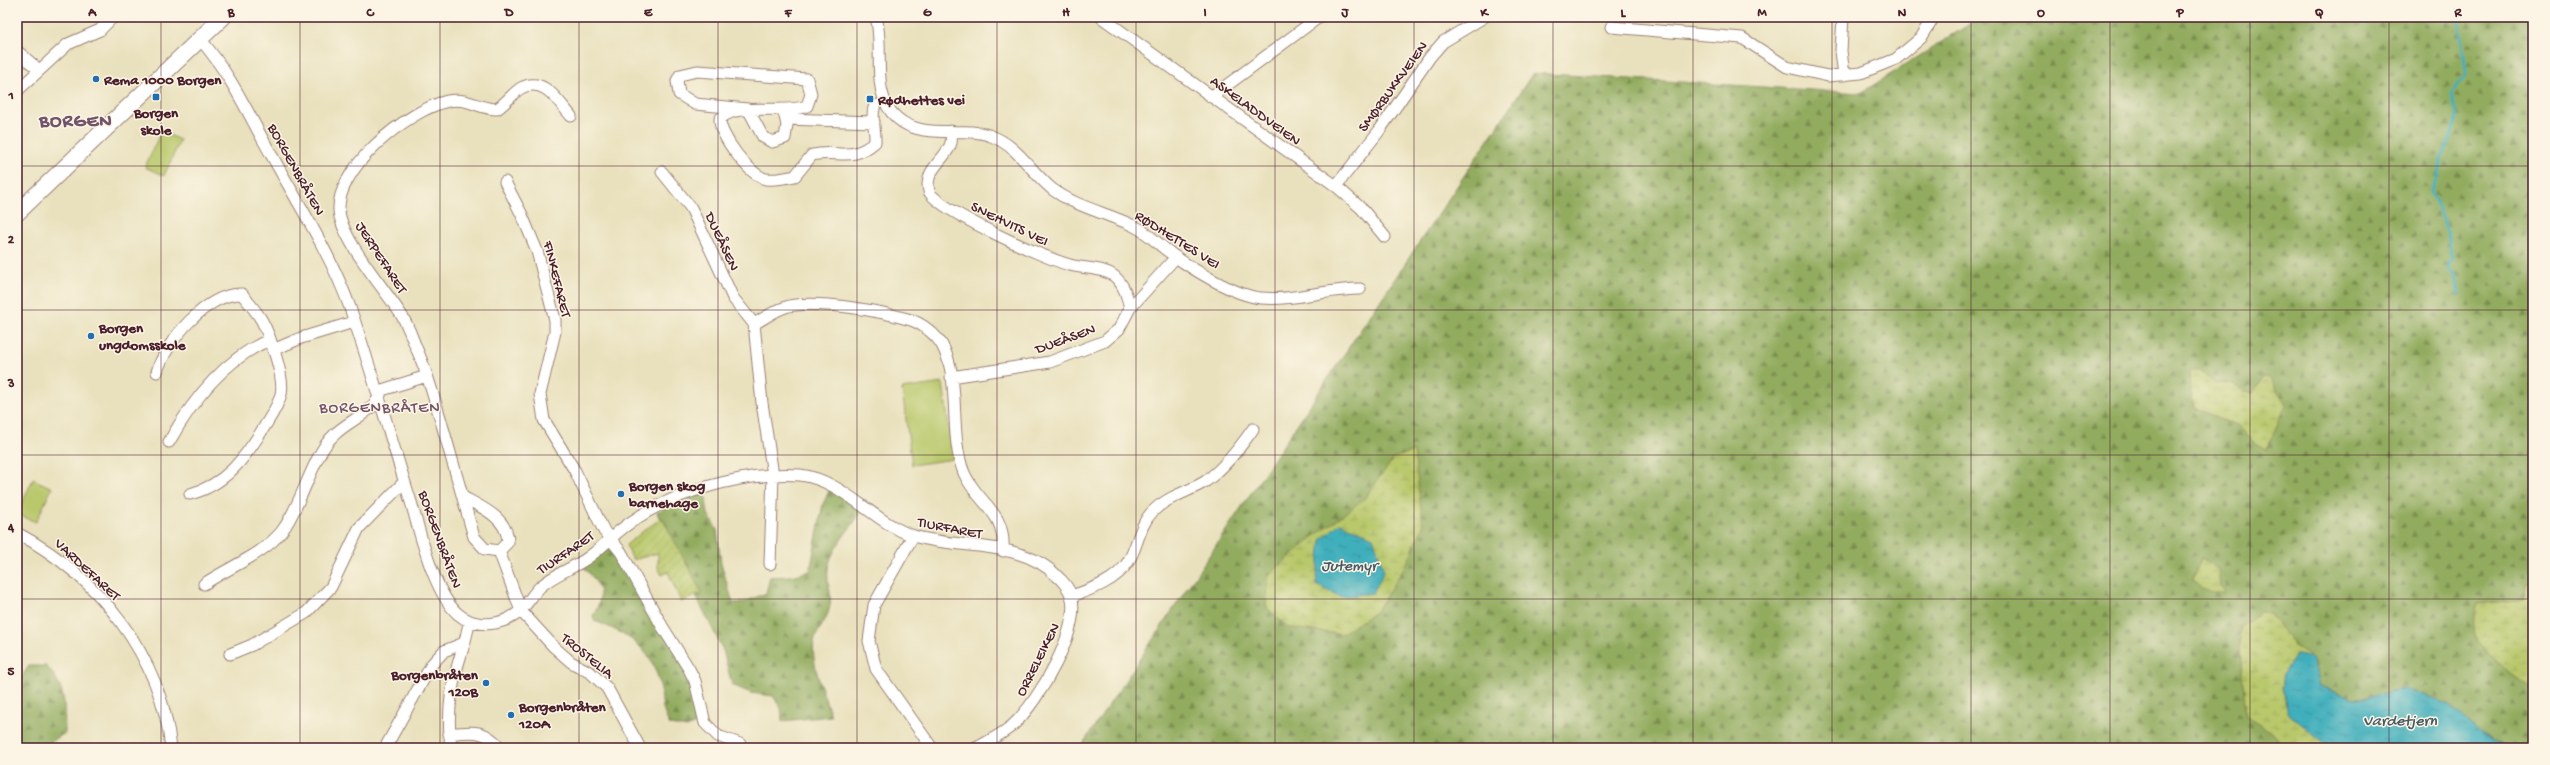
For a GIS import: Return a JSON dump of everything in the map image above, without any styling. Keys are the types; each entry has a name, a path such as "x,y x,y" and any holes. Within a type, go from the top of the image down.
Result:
{"street":[{"path":"17,91 68,44 100,30 113,17"},
{"path":"17,212 223,17"},
{"name":"RØDHETTES VEI","path":"876,17 880,82 885,101 897,118 907,125 920,129 968,131 991,136 1011,147 1052,188 1076,203 1136,227 1203,275 1259,298 1279,298 1341,289 1360,289"},
{"name":"ASKELADDVEIEN","path":"1101,17 1336,186 1362,209 1385,237"},
{"path":"1211,97 1319,17"},
{"name":"SMØRBUKKVEIEN","path":"1336,186 1379,131 1430,56 1443,42 1484,17"},
{"path":"1843,17 1841,52 1844,75"},
{"path":"1611,26 1742,38 1787,67 1828,76 1861,73 1896,59 1921,38 1934,17"},
{"name":"BORGENBRÅTEN","path":"200,39 232,81 337,276 354,322 428,557 445,598 456,612 469,622"},
{"path":"17,51 39,70"},
{"path":"785,115 807,106 811,94 807,79 754,73 697,71 680,75 677,81 679,94 695,104 748,109 785,115 874,122"},
{"name":"JERPEFARET","path":"499,551 485,549 474,537 427,376 404,318 343,225 340,204 345,186 354,170 382,137 397,125 447,101 463,99 482,107 497,109 521,88 536,85 547,88 571,116"},
{"path":"748,109 724,116 720,119 719,124 722,132 750,171 766,179 794,176 812,155 853,155 864,152 875,142 873,110 875,105"},
{"path":"748,109 763,137 772,142 785,138 785,115"},
{"name":"SNEHVITS VEI","path":"952,131 951,143 932,169 929,181 929,191 934,199 950,210 1041,256 1070,266 1098,270 1114,276 1124,289 1130,308"},
{"name":"DUEÅSEN","path":"662,172 691,208 733,298 754,324"},
{"name":"FINKEFARET","path":"505,182 522,215 537,251 555,320 555,332 540,394 544,420 575,471 604,531 611,538"},
{"name":"DUEÅSEN","path":"951,377 1050,362 1105,341 1119,329 1130,308 1176,257"},
{"path":"157,372 161,358 178,333 221,297 242,294 262,322 271,345 280,376 282,394 273,413 244,458 225,478 206,490 190,494"},
{"path":"770,564 773,475 762,404 754,324 777,310 801,304 827,304 912,321 925,328 941,345 951,377 960,459 973,488 998,518 1004,536 1003,551"},
{"path":"169,442 184,416 228,365 246,351 301,338 354,322"},
{"path":"204,584 225,569 252,555 281,532 292,516 326,445 334,435 373,407 379,400 382,390 427,376"},
{"path":"1072,596 1102,584 1119,573 1129,562 1144,522 1152,511 1166,500 1193,488 1216,472 1230,459 1253,430"},
{"name":"TIURFARET","path":"521,611 540,587 559,574 583,561 611,538 654,508 683,495 722,484 773,475 802,476 829,484 888,524 913,536 1018,553 1037,560 1062,580 1072,596"},
{"name":"BORGENBRÅTEN","path":"230,654 252,645 306,613 331,586 359,528 404,482"},
{"path":"451,748 449,734 452,685 469,622 495,623 511,618 521,611 499,551 508,542 505,527 486,510 463,496"},
{"name":"VARDEFARET","path":"17,533 43,547 65,564 104,600 125,627 147,663 161,705 170,748"},
{"path":"913,536 874,605 869,641 876,669 932,748"},
{"name":"TIURFARET","path":"611,538 633,571 695,681 705,723 718,736 740,744"},
{"name":"ORRELEIKEN","path":"976,748 1014,725 1033,704 1070,634 1073,615 1072,596"},
{"name":"TROSTELIA","path":"521,611 554,647 571,662 591,673 607,688 640,748"},
{"path":"386,747 432,664 444,651 464,643"},
{"path":"449,734 478,732 491,737 501,748"}],"green space":[{"path":"1981,17 2533,17 2533,582 2526,584 2525,599 2478,604 2492,657 2533,691 2533,748 2509,748 2482,735 2448,703 2403,689 2353,699 2320,686 2312,657 2294,646 2270,613 2241,627 2240,649 2246,716 2262,725 2276,737 2282,748 1080,748 1533,73 1861,93","holes":["2200,370 2215,384 2231,382 2245,393 2253,393 2263,377 2254,442 2239,427 2195,408"]},
{"path":"161,131 180,140 164,176 145,167"},
{"path":"2190,370 2200,370 2215,384 2231,382 2245,392 2253,393 2263,377 2269,378 2286,404 2267,449 2254,442 2239,427 2195,408 2191,394"},
{"path":"943,383 953,459 912,465 902,389"},
{"name":"Jutemyr","path":"1414,451 1423,526 1407,563 1376,612 1341,634 1289,628 1266,607 1269,575 1312,538 1364,499 1394,458"},
{"path":"33,479 52,488 36,522 17,514"},
{"path":"830,489 862,511 842,538 830,561 828,569 830,596 829,610 815,638 813,646 815,666 831,716 782,721 781,708 773,696 751,693 732,685 723,650 666,536 657,512 705,492 708,514 717,530 721,564 733,603 745,602 766,593 770,577 791,576 810,571 823,504"},
{"path":"662,518 702,593 681,602 668,572 662,575 658,568 658,553 633,560 626,545"},
{"path":"608,548 617,550 691,678 701,721 687,728 670,725 664,713 659,681 655,669 643,650 627,636 595,621 593,616 600,601 599,589 597,583 582,565"},
{"path":"2202,559 2218,569 2220,586 2224,590 2224,594 2202,589 2191,579"},
{"path":"2533,582 2533,691 2493,658 2480,643 2476,633 2475,616 2478,604 2525,599 2526,584"},
{"path":"2260,611 2270,612 2294,646 2312,657 2297,654 2283,674 2281,689 2289,714 2325,743 2338,748 2282,748 2276,737 2246,716 2240,649 2241,627"},
{"path":"29,666 46,666 58,681 63,697 65,733 41,748 17,748 17,684"}],"water":[{"name":"Jutemyr","path":"1340,523 1373,537 1384,571 1373,593 1341,597 1316,585 1321,540"},
{"name":"Vardetjern","path":"2297,654 2312,657 2320,686 2353,699 2403,689 2448,703 2482,735 2509,748 2338,748 2325,743 2289,714 2281,689 2283,674"}],"waterway":[{"path":"2458,17 2466,76 2456,86 2452,95 2457,115 2431,194 2438,206 2447,233 2449,249 2452,257 2449,269 2456,276 2459,295"}],"place":[{"name":"Rema 1000 Borgen","path":"96,79"},
{"name":"Borgen skole","path":"156,97"},
{"name":"Rødhettes vei","path":"870,99"},
{"name":"Borgen ungdomsskole","path":"91,336"},
{"name":"Borgen skog barnehage","path":"621,494"},
{"name":"Borgenbråten 120B","path":"486,683"},
{"name":"Borgenbråten 120A","path":"511,715"}],"district":[{"name":"BORGEN","path":"76,119"},
{"name":"BORGENBRÅTEN","path":"380,406"}]}
